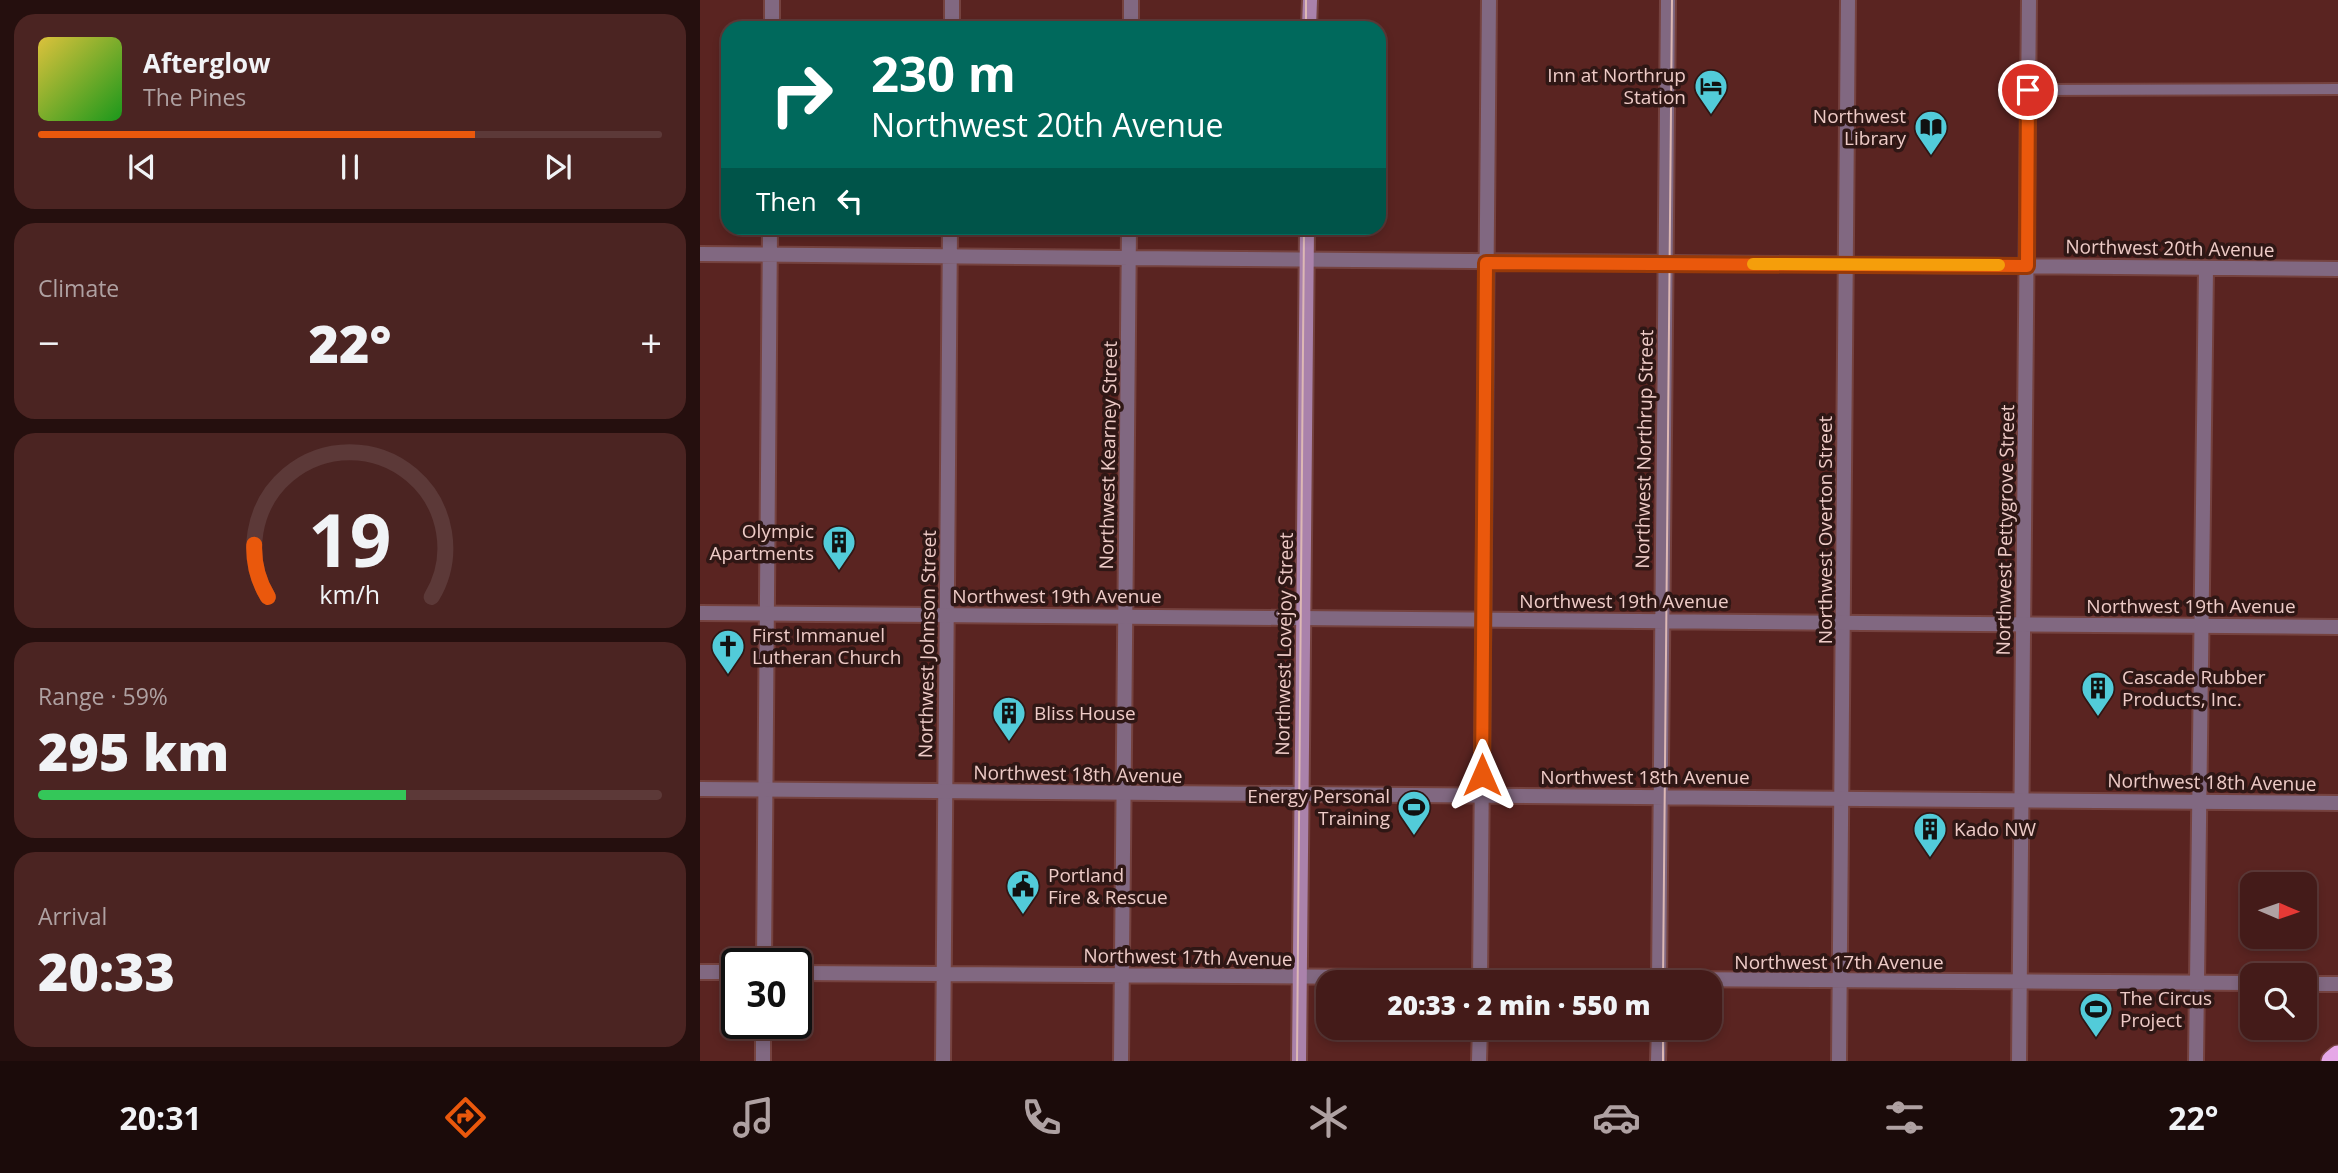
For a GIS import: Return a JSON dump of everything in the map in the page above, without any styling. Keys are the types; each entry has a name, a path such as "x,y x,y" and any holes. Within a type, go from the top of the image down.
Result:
{"highway":[{"path":"2332,1061 2338,1056"}],"main road":[{"path":"1309,21 1310,0"},
{"name":"Northwest Lovejoy Street","path":"1299,1061 1307,235"}],"street":[{"path":"772,0 772,21"},
{"path":"952,0 952,21"},
{"path":"1131,0 1131,21"},
{"path":"1480,970 1489,0"},
{"name":"Northwest Northrup Street","path":"1659,970 1668,0"},
{"name":"Northwest Overton Street","path":"1839,1061 1848,0"},
{"name":"Northwest Pettygrove Street","path":"2020,1061 2029,0"},
{"path":"2028,90 2338,89"},
{"path":"764,948 770,235"},
{"name":"Northwest Johnson Street","path":"943,1061 950,235"},
{"name":"Northwest Kearney Street","path":"1121,1061 1129,235"},
{"name":"Northwest 20th Avenue","path":"700,254 2338,269"},
{"path":"2196,1061 2206,268"},
{"name":"Northwest 19th Avenue","path":"700,613 2338,627"},
{"name":"Northwest 18th Avenue","path":"700,789 2338,803"},
{"path":"700,971 721,972"},
{"name":"Northwest 17th Avenue","path":"812,973 1316,977"},
{"name":"Northwest 17th Avenue","path":"1722,981 2240,983"},
{"path":"2317,984 2338,984"},
{"path":"763,1039 763,1061"},
{"path":"1479,1061 1480,1040"},
{"path":"1658,1061 1659,1040"}],"tram line":[{"path":"1306,0 1306,21"},
{"path":"1663,970 1672,0"},
{"path":"1297,1061 1304,235"},
{"path":"1663,1040 1663,1061"}],"slow traffic":[{"path":"1753,264 1999,265"}],"place":[{"name":"Inn at Northrup Station","path":"1711,116"},
{"name":"Northwest Library","path":"1931,157"},
{"name":"Olympic Apartments","path":"839,572"},
{"name":"First Immanuel Lutheran Church","path":"728,676"},
{"name":"Cascade Rubber Products, Inc.","path":"2098,718"},
{"name":"Bliss House","path":"1009,743"},
{"name":"Energy Personal Training","path":"1414,837"},
{"name":"Kado NW","path":"1930,859"},
{"name":"Portland Fire & Rescue","path":"1023,916"},
{"name":"The Circus Project","path":"2096,1039"}],"route":[{"path":"1482,775 1486,263 2027,266 2028,90"}]}
